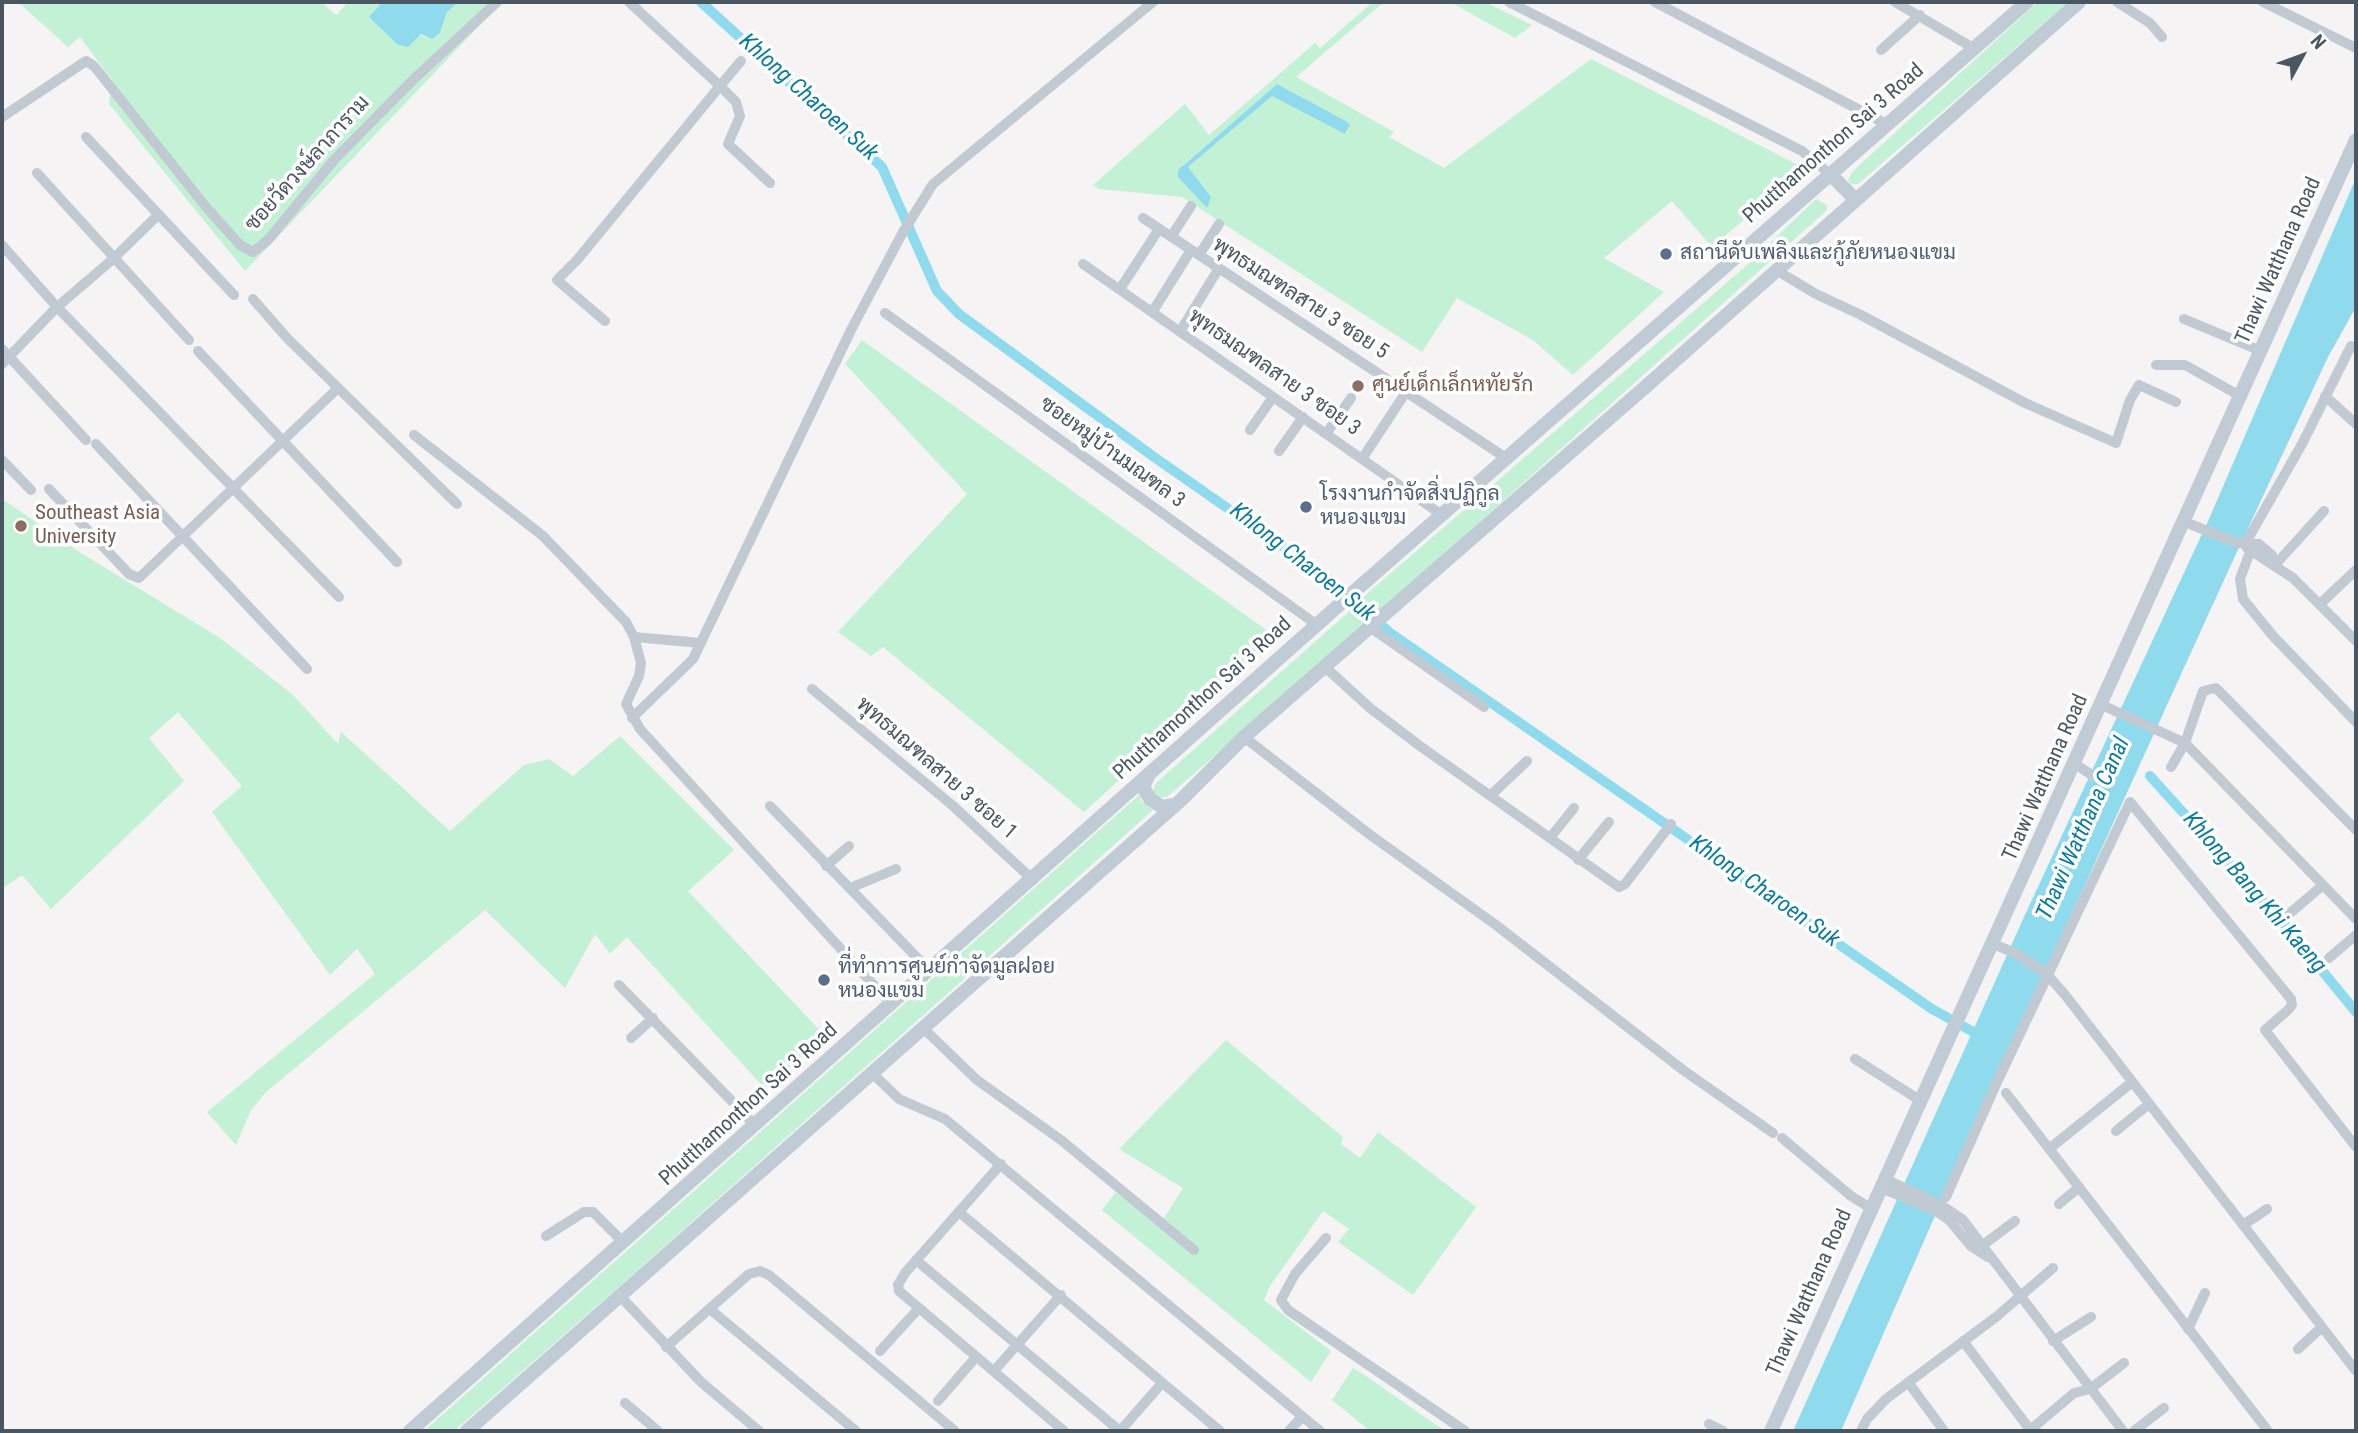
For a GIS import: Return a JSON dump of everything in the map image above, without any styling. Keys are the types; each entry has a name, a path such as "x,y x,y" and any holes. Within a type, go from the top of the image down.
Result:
{"main road":[{"name":"Phutthamonthon Sai 3 Road","path":"410,1431 1033,880 1357,589 2027,2"},
{"path":"467,1431 1174,805 1244,737 1376,624 2079,2"},
{"name":"Thawi Watthana Road","path":"1771,1431 2242,397 2356,140"},
{"path":"1831,175 1856,200"},
{"path":"1147,776 1143,788 1150,799 1162,807 1174,805"}],"street":[{"name":"ซอยวัดวงษ์ลาภาราม","path":"2,117 86,61 94,66 206,208 240,246 253,251 268,240 343,151 414,79 497,2"},
{"path":"629,2 736,102 740,116 727,144 770,183"},
{"path":"632,718 680,675 701,643 852,328 903,232 933,184 1153,2"},
{"path":"1509,2 1802,151 1831,175"},
{"path":"1655,2 1888,125"},
{"path":"1895,2 1975,48"},
{"path":"2117,2 2150,23 2162,37"},
{"path":"2263,2 2356,48"},
{"path":"1881,50 1920,15"},
{"path":"605,321 557,281 587,249 741,61"},
{"path":"86,137 234,295"},
{"path":"37,173 189,340"},
{"path":"1171,237 1191,206"},
{"path":"159,214 4,357 91,442 307,669"},
{"name":"พุทธมณฑลสาย 3 ซอย 5","path":"1143,218 1506,458"},
{"path":"1153,311 1195,252 1219,224"},
{"path":"1120,289 1159,229"},
{"path":"2,245 57,307 339,597"},
{"name":"พุทธมณฑลสาย 3 ซอย 3","path":"1083,264 1442,515"},
{"path":"1181,330 1219,268"},
{"path":"1776,270 1816,294 2025,402 2116,443 2130,400 2139,385 2176,402"},
{"path":"253,299 338,388 457,504"},
{"name":"ซอยหมู่บ้านมณฑล 3","path":"885,313 1317,625"},
{"path":"2184,319 2261,351"},
{"path":"2351,346 2302,444 2244,547 2240,579 2243,600 2273,636 2356,722"},
{"path":"198,351 397,562"},
{"path":"2156,365 2185,365 2242,397"},
{"path":"49,489 134,578 139,578 338,388"},
{"path":"1362,459 1406,392"},
{"path":"2325,396 2356,425"},
{"path":"1250,430 1273,397"},
{"path":"1326,433 1351,398"},
{"path":"1279,452 1303,418"},
{"path":"414,435 543,536 626,622 634,637 641,663 639,676 626,704 632,718 892,1005"},
{"path":"2,460 31,489"},
{"path":"2275,565 2324,511"},
{"path":"2185,522 2244,547 2265,562 2275,565 2320,604 2356,641"},
{"path":"2320,604 2356,570"},
{"path":"1376,624 1484,707"},
{"path":"634,637 701,643"},
{"path":"1325,667 1370,708 1578,860 1622,887 1668,828"},
{"path":"2171,767 2185,743 2203,691 2216,688 2356,830"},
{"name":"พุทธมณฑลสาย 3 ซอย 1","path":"812,689 952,805 1033,880"},
{"path":"2102,705 2185,743 2356,919"},
{"path":"1244,737 1361,828 1496,925 1683,1070 1777,1135 1851,1196 1871,1209"},
{"path":"1491,795 1527,761"},
{"path":"2075,764 2095,777"},
{"path":"1941,1204 2130,802 2146,817 2291,999 2292,1005 2288,1010 2266,1026 2267,1034 2356,1147"},
{"path":"770,806 930,971"},
{"path":"1550,838 1574,808"},
{"path":"1578,860 1609,821"},
{"path":"826,866 849,846"},
{"path":"850,888 896,869"},
{"path":"2290,914 2323,885"},
{"path":"2329,958 2356,934"},
{"path":"1993,944 2013,952 2047,974 2356,1371"},
{"path":"619,985 756,1126"},
{"path":"631,1038 653,1018"},
{"path":"923,1028 977,1080 1061,1140 1194,1250"},
{"path":"1855,1059 1922,1101"},
{"path":"873,1073 899,1099 945,1119 1320,1431"},
{"path":"2049,1149 2131,1083"},
{"path":"2006,1093 2268,1431"},
{"path":"2116,1131 2149,1104"},
{"path":"1000,1164 916,1261 898,1285 899,1291 993,1371 1052,1428 1064,1431"},
{"path":"1883,1184 1941,1204 1963,1220 1979,1248 1989,1257 2123,1431"},
{"path":"2059,1204 2078,1188"},
{"path":"2243,1225 2267,1209"},
{"path":"546,1236 584,1212 593,1212 624,1243"},
{"path":"959,1212 1220,1431"},
{"path":"1979,1248 2015,1221"},
{"path":"1326,1238 1295,1274 1281,1300 1288,1310 1465,1431"},
{"path":"916,1261 1120,1431 1162,1383"},
{"path":"1863,1430 1874,1410 1996,1317 2018,1295 2053,1268"},
{"path":"666,1347 749,1274 760,1271 769,1275 955,1431"},
{"path":"2188,1329 2205,1293"},
{"path":"993,1371 1061,1295"},
{"path":"621,1297 666,1347 759,1431"},
{"path":"880,1350 919,1308"},
{"path":"711,1310 856,1431"},
{"path":"2053,1340 2091,1317"},
{"path":"2298,1349 2322,1327"},
{"path":"1963,1341 2030,1431 2074,1393 2090,1389 2124,1363"},
{"path":"938,1401 976,1357"},
{"path":"1908,1382 1944,1431"},
{"path":"625,1403 658,1431"},
{"path":"2134,1431 2164,1408"},
{"path":"1289,1431 1302,1416"},
{"path":"1709,1424 1723,1431"}],"green space":[{"path":"18,2 321,2 336,15 348,2 382,2 369,17 432,39 440,33 447,12 458,2 502,2 245,271 109,104 112,80 80,37 68,47"},
{"path":"1373,2 1384,2 1296,77 1394,132 1389,137 1444,168 1591,59 1804,168 1712,247 1672,201 1604,258 1664,292 1573,375 1533,340 1457,298 1422,352 1182,197 1099,189 1093,185 1185,104 1209,135 1315,43 1320,48","holes":["1277,84 1350,125 1346,134 1272,95 1188,167 1182,166"]},
{"path":"1450,2 1485,2 1532,25 1515,38"},
{"path":"2038,2 2069,2 1858,184 1851,184 1848,180 1853,171"},
{"path":"1816,199 1827,205 1827,210 1376,615 1362,598 1746,266"},
{"path":"862,340 1276,637 1084,812 883,647 871,656 838,632 967,494 845,364"},
{"path":"2,499 81,553 220,638 292,694 338,744 341,732 450,831 524,765 549,759 573,776 620,736 734,850 688,891 826,1037 766,1090 627,937 610,954 595,934 565,988 485,910 265,1093 250,1112 236,1145 207,1112 375,974 357,949 330,975 212,812 242,786 178,712 149,738 184,781 51,909 22,875 2,889"},
{"path":"1353,608 1368,623 1167,797 1159,798 1153,794 1155,784"},
{"path":"1139,795 1142,802 1153,810 629,1278 454,1431 424,1431"},
{"path":"1226,1040 1343,1137 1341,1144 1360,1158 1378,1132 1476,1207 1413,1295 1338,1242 1349,1229 1323,1211 1270,1286 1264,1300 1331,1351 1311,1382 1102,1210 1115,1193 1164,1218 1183,1188 1119,1149"},
{"path":"1353,1368 1445,1431 1370,1431 1332,1400"}],"water":[{"path":"382,2 458,2 447,12 440,33 432,39 421,34 408,47 397,44 369,17"},
{"path":"1277,84 1346,121 1350,125 1345,134 1272,96 1188,167 1211,197 1207,208 1178,177 1178,170"},
{"name":"Thawi Watthana Canal","path":"2356,178 2356,307 2328,357 2235,556 1958,1163 1841,1431 1793,1431 2024,917 2209,519"}],"waterway":[{"name":"Khlong Charoen Suk","path":"701,2 882,167 937,291 959,314 1154,457 1332,581 1389,632 1932,1009 1986,1039"},
{"name":"Khlong Bang Khi Kaeng","path":"2150,776 2284,924 2356,1012"}],"place":[{"name":"สถานีดับเพลิงและกู้ภัยหนองแขม","path":"1666,254"},
{"name":"ศูนย์เด็กเล็กหทัยรัก","path":"1358,386"},
{"name":"โรงงานกำจัดสิ่งปฏิกูล หนองแขม","path":"1306,507"},
{"name":"Southeast Asia University","path":"21,526"},
{"name":"ที่ทำการศูนย์กำจัดมูลฝอย หนองแขม","path":"824,980"}]}
